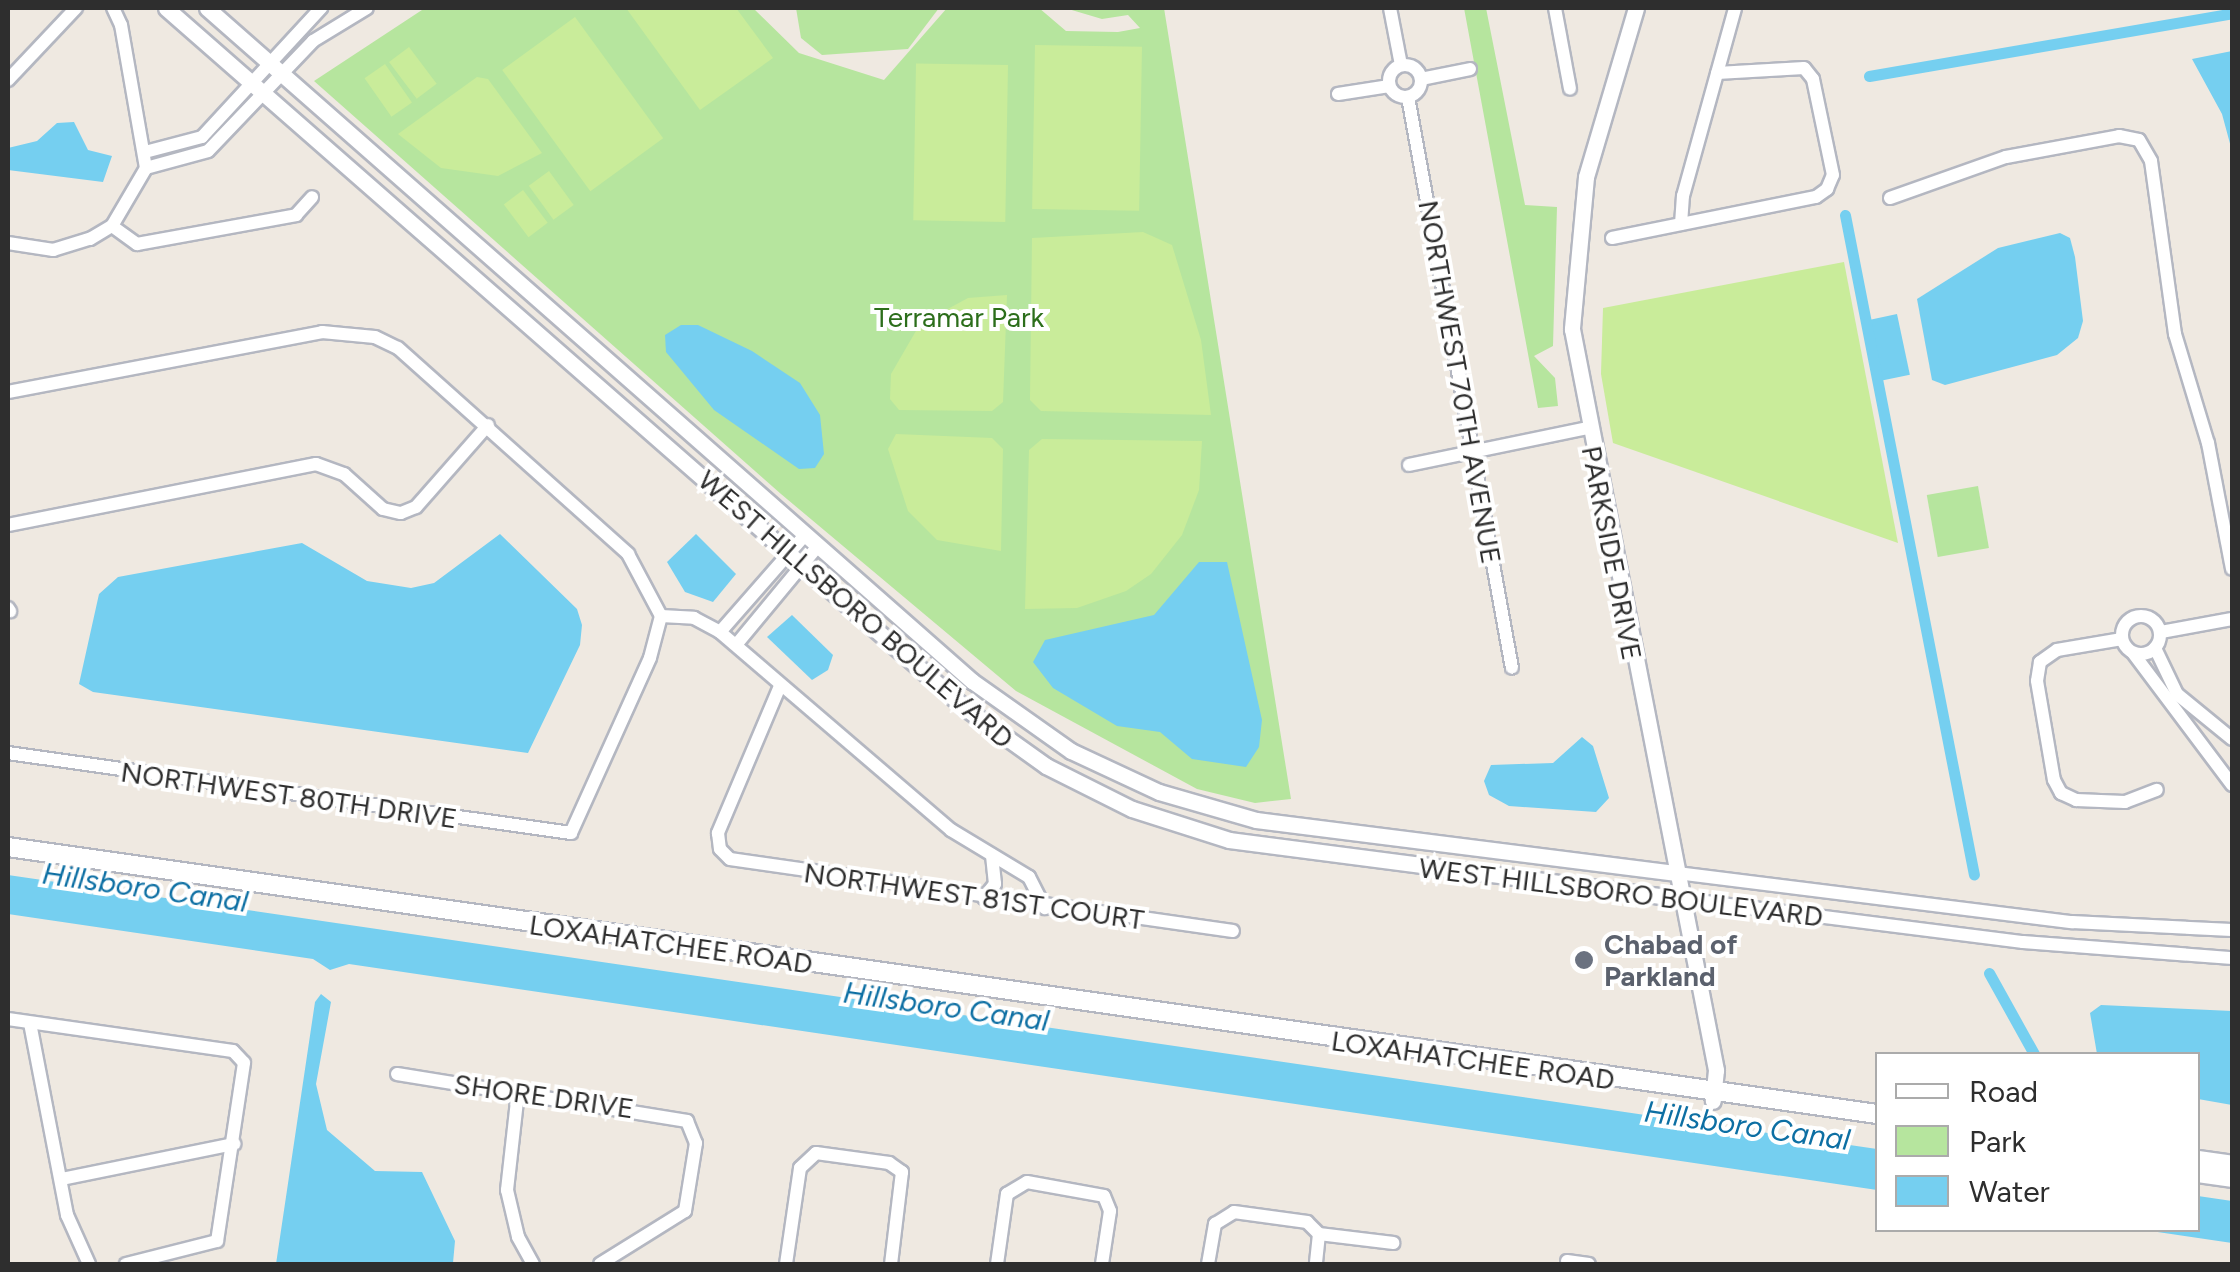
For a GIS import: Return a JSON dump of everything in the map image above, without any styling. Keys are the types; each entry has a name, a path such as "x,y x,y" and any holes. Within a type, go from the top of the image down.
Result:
{"main road":[{"name":"LOXAHATCHEE ROAD","path":"8,847 1691,1092 1875,1114"},
{"name":"LOXAHATCHEE ROAD","path":"1714,1095 1875,1125"},
{"path":"2200,1160 2232,1165"},
{"path":"2200,1173 2232,1178"}],"street":[{"path":"8,80 76,8"},
{"path":"8,244 71,247 112,226 146,168 146,152 112,8"},
{"name":"WEST HILLSBORO BOULEVARD","path":"166,8 1011,744 1153,817 1268,848 2023,942 2232,958"},
{"name":"WEST HILLSBORO BOULEVARD","path":"207,8 1017,716 1084,758 1159,792 1284,825 2072,922 2232,930"},
{"path":"146,152 202,137 250,79 321,8"},
{"path":"146,168 208,151 313,41 367,8"},
{"path":"1390,8 1401,65"},
{"path":"1554,8 1570,89"},
{"name":"PARKSIDE DRIVE","path":"1636,8 1586,177 1576,235 1572,329 1587,428 1682,899 1714,1095"},
{"path":"1681,224 1735,8"},
{"path":"1401,65 1416,69 1421,79"},
{"path":"1389,86 1389,76 1401,65"},
{"path":"1612,238 1816,198 1827,189 1833,175 1814,79 1804,68 1717,73"},
{"path":"1338,94 1389,86 1408,97 1421,79 1470,69"},
{"name":"NORTHWEST 70TH AVENUE","path":"1408,97 1512,668"},
{"path":"1890,198 2006,156 2120,136 2139,140 2151,161 2175,334 2208,443 2232,569"},
{"path":"112,226 137,244 296,216 312,197"},
{"path":"8,392 351,331 398,348 628,554 660,616 694,618 720,632 938,820 1029,876 1045,908"},
{"path":"8,524 316,464 344,474 382,509 401,513 416,507 488,426"},
{"path":"1409,465 1587,428"},
{"path":"720,632 789,554 812,540"},
{"path":"736,645 802,565 812,540"},
{"name":"NORTHWEST 80TH DRIVE","path":"8,753 571,833 650,658 660,616"},
{"path":"2122,639 2125,624 2138,616 2152,619 2160,632 2156,648 2177,694 2232,739"},
{"path":"2160,632 2232,619"},
{"path":"2122,639 2232,786"},
{"path":"2122,639 2052,652 2038,666 2054,780 2061,793 2076,800 2125,802 2157,790"},
{"path":"2133,652 2156,648"},
{"name":"NORTHWEST 81ST COURT","path":"780,686 718,832 720,849 730,860 1045,908 1233,931"},
{"path":"984,898 995,884 992,855"},
{"path":"8,1020 233,1051 245,1070 217,1241 126,1264"},
{"path":"30,1022 73,1238 89,1264"},
{"name":"SHORE DRIVE","path":"397,1074 673,1114 689,1123 696,1143 685,1211 600,1264"},
{"path":"518,1092 506,1190 518,1237 533,1264"},
{"path":"62,1179 234,1144"},
{"path":"786,1264 800,1168 816,1153 888,1163 902,1172 891,1264"},
{"path":"997,1264 1008,1194 1026,1182 1104,1196 1110,1212 1102,1264"},
{"path":"1208,1264 1215,1224 1226,1213 1308,1222 1318,1234 1393,1243"},
{"path":"1316,1264 1318,1234"},
{"path":"1566,1261 1588,1264"}],"green space":[{"name":"Terramar Park","path":"425,8 753,8 799,53 884,80 947,8 1039,8 1066,31 1118,32 1140,28 1128,15 1102,19 1065,8 1164,8 1291,799 1255,803 1197,789 1016,691 781,494 314,81"},
{"path":"626,8 736,8 773,58 700,110"},
{"path":"796,8 939,8 908,49 822,55 801,38"},
{"path":"1464,8 1486,8 1525,205 1557,207 1553,346 1534,356 1555,378 1558,406 1538,408"},
{"path":"575,17 663,138 590,191 502,70"},
{"path":"1035,45 1142,47 1139,211 1032,209"},
{"path":"409,47 437,84 417,99 389,62"},
{"path":"916,63 1008,65 1005,222 913,220"},
{"path":"385,64 412,103 391,117 365,78"},
{"path":"477,77 488,79 542,153 498,176 441,168 398,134"},
{"path":"549,171 574,205 553,220 529,186"},
{"path":"523,190 548,223 529,237 504,204"},
{"path":"1143,232 1172,245 1201,340 1211,415 1041,411 1030,400 1032,238"},
{"path":"1844,262 1898,543 1613,443 1601,374 1603,308"},
{"path":"1007,295 1003,402 992,411 899,410 890,399 891,374 920,324 968,298"},
{"path":"896,434 992,438 1003,449 1001,551 937,540 908,511 888,449"},
{"path":"1042,439 1202,441 1199,490 1182,535 1151,574 1126,591 1077,608 1025,609 1029,450"},
{"path":"1978,486 1989,548 1938,557 1927,495"}],"water":[{"path":"2232,51 2232,151 2222,114 2192,59"},
{"path":"74,122 88,150 112,156 103,182 8,170 8,148 37,141 57,123"},
{"path":"2060,233 2070,238 2075,257 2083,321 2078,338 2057,355 1945,385 1932,380 1917,299 1998,248"},
{"path":"1897,314 1910,375 1880,381 1867,320"},
{"path":"681,325 698,325 752,351 800,383 820,415 824,454 815,468 799,469 714,410 666,352 665,335"},
{"path":"500,534 577,609 582,625 580,645 528,753 93,692 79,684 99,594 118,577 302,543 367,581 411,588 434,583"},
{"path":"696,534 736,574 713,602 685,592 667,562"},
{"path":"1199,562 1227,562 1262,720 1259,747 1246,767 1192,759 1160,732 1117,726 1053,688 1033,662 1045,640 1154,615"},
{"path":"792,615 833,655 828,670 812,680 767,637"},
{"path":"1582,737 1593,746 1609,798 1596,812 1509,806 1489,795 1484,781 1491,765 1553,763"},
{"name":"Hillsboro Canal","path":"8,875 1875,1149 1875,1190 349,964 330,970 313,959 8,914"},
{"path":"321,994 331,1002 316,1084 327,1130 375,1171 422,1172 455,1241 453,1263 276,1264 315,1002"},
{"path":"2101,1005 2232,1011 2232,1105 2200,1099 2200,1052 2097,1052 2090,1013"},
{"path":"2200,1196 2232,1201 2232,1243 2158,1232 2200,1232"}],"waterway":[{"path":"1869,76 2232,13"},
{"path":"1845,215 1974,875"},
{"path":"1989,973 2033,1052"}],"place":[{"name":"Chabad of Parkland","path":"1584,960"}]}
